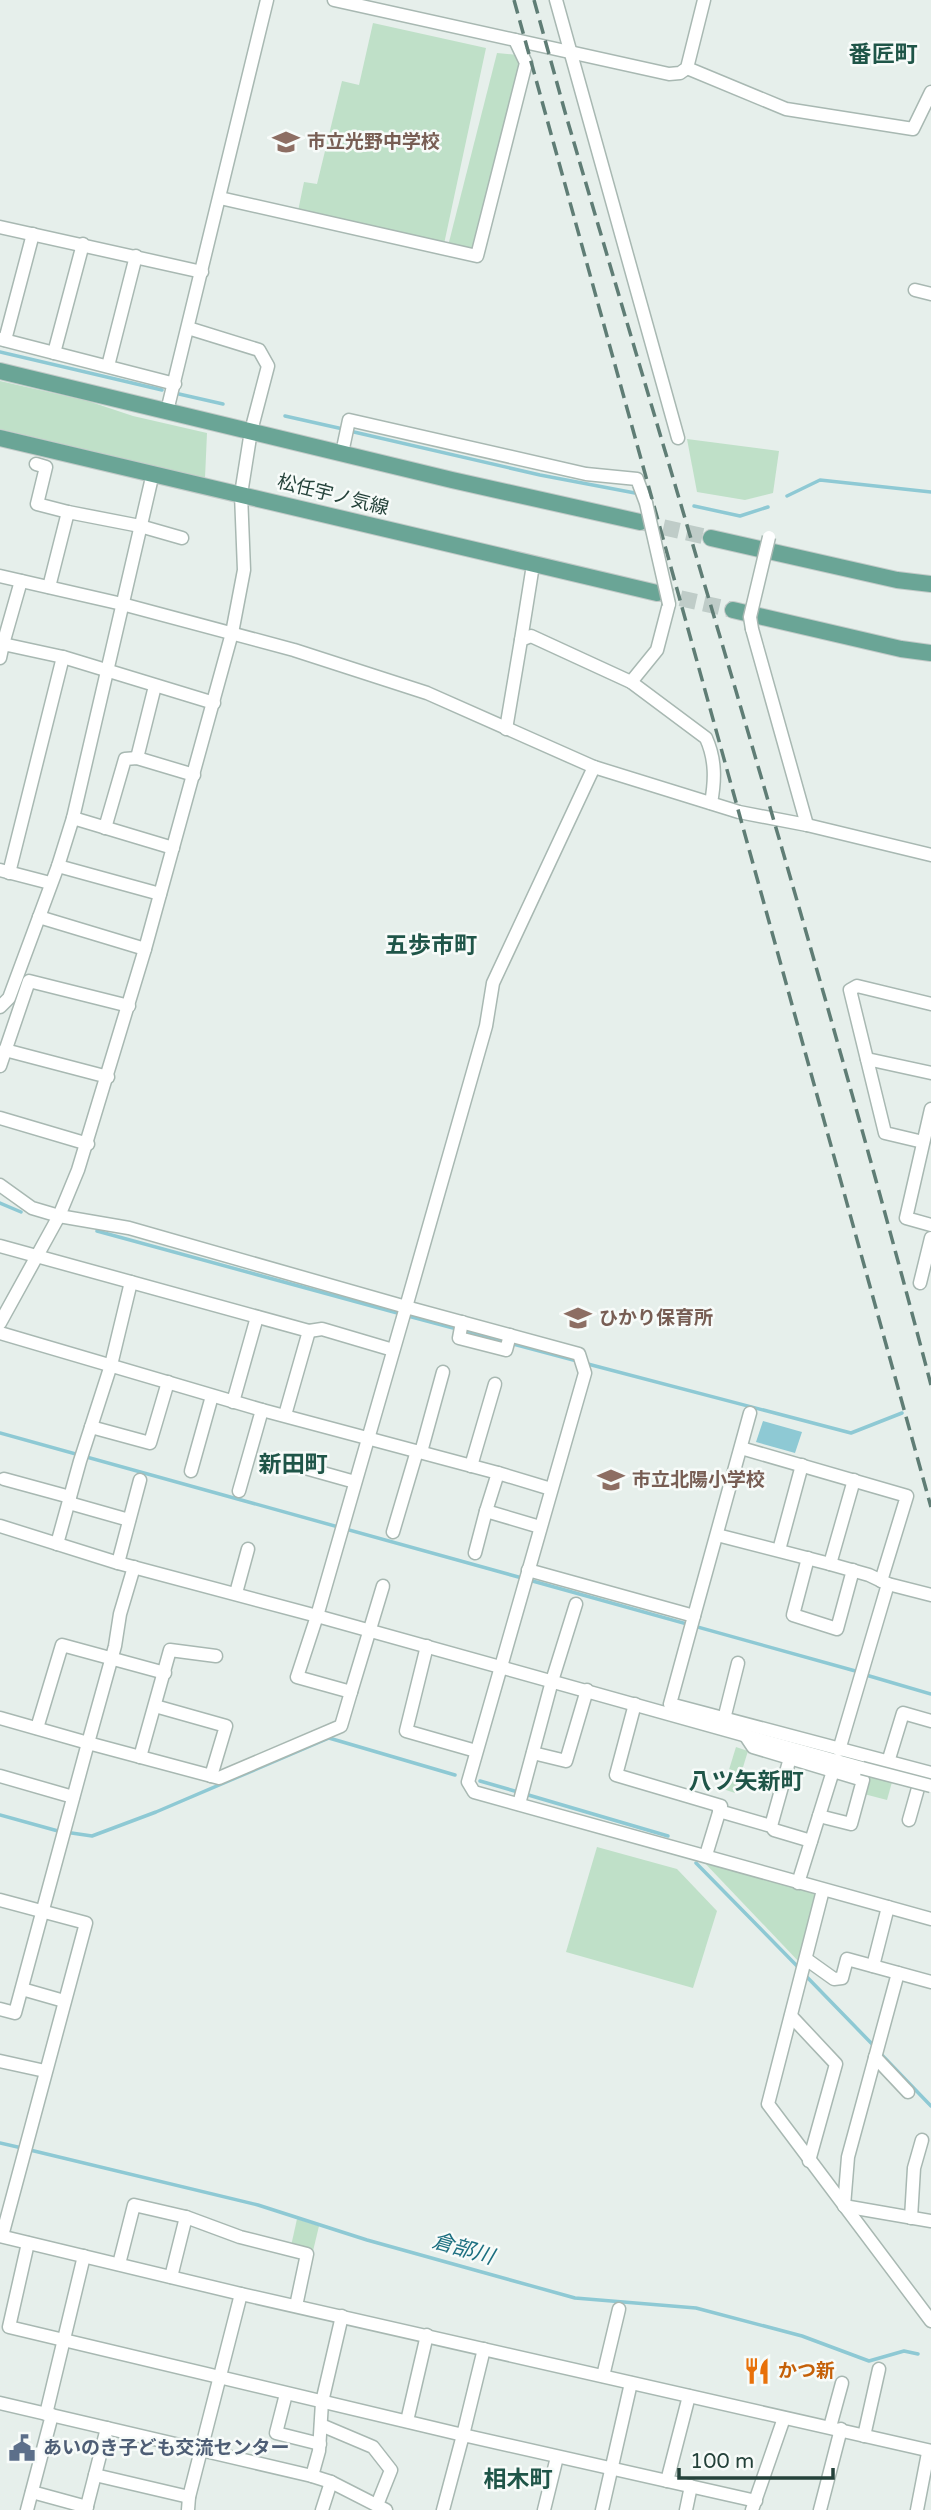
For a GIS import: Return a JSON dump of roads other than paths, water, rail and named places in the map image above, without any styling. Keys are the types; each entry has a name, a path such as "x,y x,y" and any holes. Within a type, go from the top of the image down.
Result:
{"main road":[{"path":"0,371 640,522"},
{"name":"松任宇ノ気線","path":"0,438 663,598"},
{"path":"711,538 897,580 931,584"},
{"path":"733,610 901,649 931,653"}],"street":[{"path":"167,411 267,0"},
{"path":"334,0 669,74 680,73 687,68 704,0"},
{"path":"556,0 678,438"},
{"path":"220,198 477,256 526,63 515,40"},
{"path":"687,68 786,109 913,129 931,92"},
{"path":"0,227 202,272"},
{"path":"33,234 2,340 175,384"},
{"path":"54,353 83,244"},
{"path":"108,366 136,256"},
{"path":"915,290 931,294"},
{"path":"0,1323 59,1216 88,1144 214,703 232,633 244,570 241,494 251,431 268,366 259,350 188,328"},
{"path":"342,453 349,419 586,474 637,479 646,503 663,598 657,650 631,682"},
{"path":"36,464 46,467 37,504 182,538"},
{"path":"0,1007 9,998 73,818 153,473"},
{"path":"49,587 68,512"},
{"path":"769,537 750,617 807,825"},
{"path":"506,729 533,565"},
{"path":"0,576 122,604 295,650 428,693 594,767 745,813 931,855"},
{"path":"0,658 21,581"},
{"path":"521,640 531,636 631,682 706,738 713,752 715,785 711,803"},
{"path":"3,644 63,657 214,703"},
{"path":"50,883 4,871 63,657"},
{"path":"137,758 155,686"},
{"path":"105,828 125,759 137,758 194,775"},
{"path":"351,1692 297,1677 317,1616 486,1026 492,983 594,767"},
{"path":"73,818 173,848"},
{"path":"58,866 160,894"},
{"path":"39,917 145,949"},
{"path":"0,1066 13,1021 29,981 129,1006"},
{"path":"923,1142 886,1133 850,990 857,986 931,1004"},
{"path":"0,1018 13,1021"},
{"path":"5,1050 108,1077"},
{"path":"867,1059 931,1073"},
{"path":"931,1109 906,1218 931,1225"},
{"path":"0,1118 88,1144"},
{"path":"0,1185 32,1208 59,1216 129,1228 404,1312 462,1322 579,1354 585,1373 476,1751 468,1782 474,1792 521,1797 823,1890 931,1919"},
{"path":"920,1283 931,1238"},
{"path":"0,1246 309,1331 323,1329 393,1350"},
{"path":"57,1544 81,1456 111,1365 131,1282"},
{"path":"233,1402 257,1317"},
{"path":"462,1322 459,1338 506,1350 510,1335"},
{"path":"285,1415 309,1331"},
{"path":"0,1333 233,1402 551,1489"},
{"path":"393,1532 443,1371"},
{"path":"91,1427 150,1443 168,1382"},
{"path":"471,1466 495,1384"},
{"path":"191,1471 212,1395"},
{"path":"239,1490 262,1410"},
{"path":"750,1413 670,1704 927,1772 909,1820"},
{"path":"741,1448 907,1496 839,1750"},
{"path":"779,1550 802,1465"},
{"path":"305,1468 355,1482"},
{"path":"475,1553 498,1473"},
{"path":"4,1479 129,1520"},
{"path":"118,1563 140,1480"},
{"path":"830,1564 854,1480"},
{"path":"486,1511 540,1527"},
{"path":"0,1526 118,1563 236,1593 931,1786"},
{"path":"717,1535 853,1570 931,1595"},
{"path":"236,1593 248,1549"},
{"path":"808,1558 793,1615 837,1629 853,1570"},
{"path":"0,2009 15,2013 112,1658 120,1614 134,1567"},
{"path":"527,1576 692,1622"},
{"path":"0,1717 219,1778 341,1727 383,1586"},
{"path":"521,1797 576,1604"},
{"path":"37,1728 62,1645 165,1672"},
{"path":"427,1646 406,1731 476,1751"},
{"path":"140,1757 170,1650 216,1656"},
{"path":"724,1719 738,1663"},
{"path":"533,1753 566,1761 587,1690"},
{"path":"635,1704 615,1775 721,1805 706,1855"},
{"path":"155,1706 226,1726 211,1776"},
{"path":"888,1762 903,1713 931,1721"},
{"path":"745,1735 753,1747 863,1780 851,1825 819,1816"},
{"path":"771,1826 790,1758"},
{"path":"797,1882 833,1771"},
{"path":"0,1776 74,1797"},
{"path":"918,1792 931,1796"},
{"path":"719,1811 811,1841"},
{"path":"823,1890 768,2104 931,2321"},
{"path":"0,1900 86,1923 1,2236 241,2294 864,2436 929,2456 917,2510"},
{"path":"873,1966 888,1908"},
{"path":"803,1968 834,1979 842,1978 847,1959 931,1982"},
{"path":"844,2206 848,2157 898,1973"},
{"path":"22,1989 64,2001"},
{"path":"791,2016 836,2064 810,2161"},
{"path":"875,2057 908,2092"},
{"path":"0,2062 45,2071"},
{"path":"911,2218 914,2168 922,2140"},
{"path":"119,2264 134,2205 186,2217 240,2237 307,2254 296,2306"},
{"path":"844,2206 931,2221"},
{"path":"171,2277 186,2217"},
{"path":"28,2243 5,2326 463,2435 667,2480 754,2505 784,2418"},
{"path":"27,2510 84,2256"},
{"path":"95,2475 188,2503 241,2294"},
{"path":"603,2376 619,2309"},
{"path":"312,2476 320,2444 322,2402 342,2316"},
{"path":"407,2421 427,2335"},
{"path":"443,2510 484,2349"},
{"path":"864,2436 878,2368"},
{"path":"602,2510 631,2383"},
{"path":"820,2510 842,2383"},
{"path":"286,2393 276,2433 320,2444"},
{"path":"667,2480 689,2396"},
{"path":"0,2403 312,2476 331,2482 381,2508 391,2470 373,2447 321,2425"},
{"path":"32,2492 87,2508 107,2428"},
{"path":"544,2510 558,2457"},
{"path":"322,2510 331,2482"},
{"path":"686,2510 691,2486"}],"water":[{"path":"763,1421 802,1432 795,1453 756,1442"}],"waterway":[{"path":"0,352 162,390"},
{"path":"179,394 223,404"},
{"path":"285,416 343,429"},
{"path":"354,432 540,475 635,493"},
{"path":"787,496 820,480 931,492"},
{"path":"694,506 740,516 768,507"},
{"path":"0,1203 21,1212"},
{"path":"97,1231 401,1314"},
{"path":"408,1316 577,1361"},
{"path":"584,1363 851,1433 902,1413"},
{"path":"0,1433 522,1578"},
{"path":"529,1580 859,1672"},
{"path":"866,1675 931,1694"},
{"path":"0,1815 58,1831 92,1836 156,1812 329,1738 455,1775"},
{"path":"480,1781 518,1792"},
{"path":"525,1794 668,1836"},
{"path":"696,1863 799,1968"},
{"path":"804,1974 874,2046"},
{"path":"879,2052 931,2106"},
{"name":"倉部川","path":"0,2143 22,2148"},
{"name":"倉部川","path":"30,2150 258,2205 367,2240 575,2298 696,2308 802,2336 869,2361 904,2351 918,2354"}],"tunnel":[{"path":"640,522 711,538"},
{"path":"657,593 733,610"}],"railway":[{"path":"514,0 931,1507"},
{"path":"534,0 799,906 931,1385"}],"place":[{"name":"市立光野中学校","path":"286,142"},
{"name":"ひかり保育所","path":"578,1318"},
{"name":"市立北陽小学校","path":"611,1480"},
{"name":"かつ新","path":"757,2371"},
{"name":"あいのき子ども交流センター","path":"22,2448"}],"district":[{"name":"番匠町","path":"883,55"},
{"name":"五歩市町","path":"431,946"},
{"name":"新田町","path":"293,1465"},
{"name":"八ツ矢新町","path":"746,1782"},
{"name":"相木町","path":"518,2480"}]}
